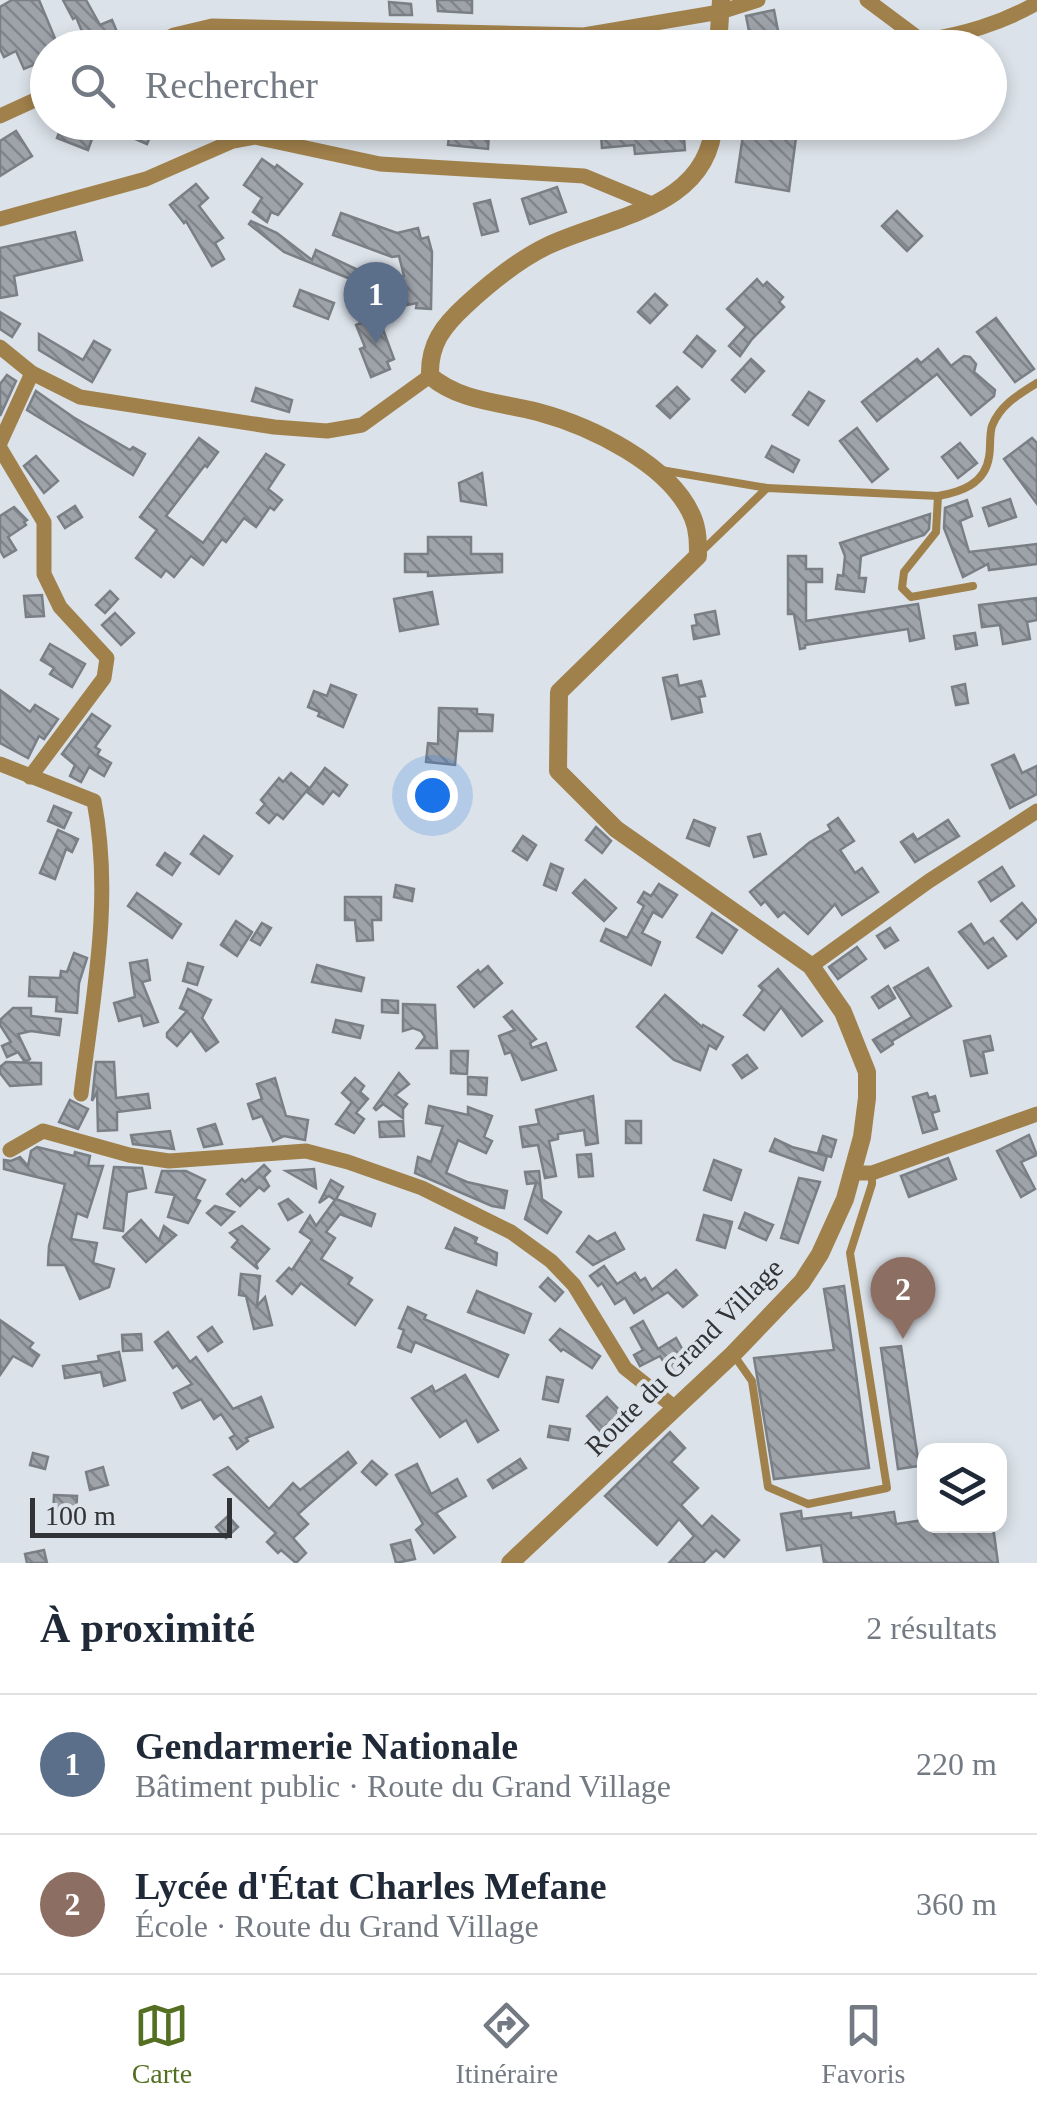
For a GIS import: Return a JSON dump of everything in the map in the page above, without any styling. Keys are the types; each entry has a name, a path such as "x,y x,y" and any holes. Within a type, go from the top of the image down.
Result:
{"street":[{"path":"604,30 758,0"},
{"path":"867,0 908,30"},
{"path":"976,30 1037,3"},
{"path":"195,30 212,26 398,30"},
{"path":"0,116 30,102"},
{"path":"0,219 146,180 238,140"},
{"path":"269,140 380,164 584,176 654,205"},
{"path":"698,556 692,516 656,470 571,422 446,389 430,376 429,355 436,339 482,290 544,248 674,195 704,163 713,140"},
{"path":"0,347 32,374 80,397 274,427 327,431 362,425 430,376"},
{"path":"30,777 104,678 106,658 60,607 44,574 44,522 0,445 32,374"},
{"name":"Route du Grand Village","path":"510,1563 733,1354 802,1282 841,1210 862,1137 867,1072 843,1012 811,966 616,828 558,771 559,692 698,556"},
{"path":"0,764 94,802 102,844 102,928 81,1094"},
{"path":"811,966 929,880 1037,811"},
{"path":"852,1174 872,1174 1037,1114"},
{"path":"10,1150 43,1131 129,1155 169,1161 306,1151 422,1188 511,1232 552,1261 574,1285 625,1368 674,1407"}],"lane":[{"path":"656,470 767,488 938,496 964,491 982,476 989,461 991,429 1000,412 1037,383"},
{"path":"698,556 767,488"},
{"path":"938,496 936,532 904,572 902,588 912,597 972,586"},
{"path":"733,1354 752,1381 768,1486 808,1504 888,1488 850,1254 872,1174"}],"building":[{"path":"12,0 39,0 52,30 30,30 30,66 24,69 16,51 4,57 0,49 0,7"},
{"path":"63,0 86,0 100,25 112,20 116,30 81,30 76,17 73,19"},
{"path":"437,0 472,0 472,13 438,11"},
{"path":"389,2 411,4 412,15 390,15"},
{"path":"774,10 778,30 749,30 746,16"},
{"path":"16,131 32,156 0,176 0,141"},
{"path":"62,140 92,140 88,150"},
{"path":"449,140 489,140 488,149 448,145"},
{"path":"601,140 684,140 685,150 635,154 634,145 602,148"},
{"path":"742,140 796,140 789,191 736,182"},
{"path":"262,159 302,184 278,215 271,212 267,222 253,212 262,198 244,185"},
{"path":"196,184 208,198 199,206 223,238 215,243 224,259 212,266 186,221 170,205"},
{"path":"557,187 566,212 530,224 522,199"},
{"path":"490,200 498,231 482,235 474,204"},
{"path":"897,211 922,236 907,251 882,226"},
{"path":"341,213 397,233 418,228 421,239 428,237 432,252 431,309 416,308 417,303 397,307 392,279 381,297 348,278 284,252 249,224 251,221 277,233 312,260 316,250 381,281 404,276 399,256 392,257 333,235"},
{"path":"75,232 82,260 14,276 17,295 0,298 0,248"},
{"path":"757,279 763,286 767,282 783,297 779,302 784,307 740,356 729,346 746,327 727,309"},
{"path":"300,290 334,303 328,319 294,306"},
{"path":"655,294 667,305 650,323 638,312"},
{"path":"0,312 20,324 12,337 0,329"},
{"path":"378,316 394,359 387,362 390,369 371,377 356,325"},
{"path":"996,318 1034,369 1015,382 977,332"},
{"path":"39,334 83,360 94,341 110,350 92,382 39,350"},
{"path":"697,336 715,351 702,367 684,352"},
{"path":"938,349 951,366 964,356 970,357 976,364 974,372 995,390 994,396 971,415 937,374 877,421 862,402 917,359 921,363"},
{"path":"751,359 764,371 745,392 732,380"},
{"path":"7,375 16,381 0,416 0,384"},
{"path":"677,387 689,399 670,418 657,406"},
{"path":"256,388 292,400 289,412 252,401"},
{"path":"36,391 130,450 133,447 145,454 133,475 27,410"},
{"path":"809,392 824,401 808,425 793,415"},
{"path":"857,428 888,469 872,482 840,441"},
{"path":"199,438 218,452 166,516 203,543 266,454 284,465 268,489 282,500 274,510 270,507 256,527 244,518 203,565 191,556 174,577 166,570 161,577 136,558 157,530 140,517"},
{"path":"1032,438 1037,443 1037,504 1004,459"},
{"path":"960,443 977,463 958,478 942,457"},
{"path":"772,446 799,460 793,472 766,457"},
{"path":"36,456 58,481 44,493 24,466"},
{"path":"482,473 486,505 461,501 459,483"},
{"path":"1010,499 1016,517 989,526 983,508"},
{"path":"967,500 972,516 960,521 969,552 1037,544 1037,564 989,570 988,564 963,577 944,528 945,508"},
{"path":"75,506 82,517 65,528 58,517"},
{"path":"14,507 27,520 26,525 8,537 16,550 4,557 0,550 0,516"},
{"path":"930,514 929,529 924,535 861,556 859,578 866,578 864,592 836,589 838,575 843,576 845,556 840,543"},
{"path":"428,537 471,537 471,554 502,554 502,572 428,576 428,572 405,572 405,554 428,554"},
{"path":"788,556 806,556 806,569 822,569 822,582 806,582 806,621 918,604 924,638 910,641 908,629 805,645 800,649 794,614 788,614"},
{"path":"110,591 118,599 105,613 96,605"},
{"path":"432,592 438,624 400,631 394,599"},
{"path":"42,595 44,616 26,617 24,596"},
{"path":"1037,598 1037,620 1027,622 1030,639 1003,644 1000,625 982,627 979,605"},
{"path":"715,611 719,634 694,639 695,615"},
{"path":"115,613 134,633 121,645 102,625"},
{"path":"975,633 977,645 956,649 954,636"},
{"path":"50,644 85,664 72,687 50,674 54,668 41,660"},
{"path":"677,675 679,686 701,681 705,696 699,697 702,712 672,719 663,678"},
{"path":"965,684 968,703 956,705 952,687"},
{"path":"331,685 356,695 343,727 308,707 314,691 327,696"},
{"path":"0,690 30,712 35,705 58,719 44,739 39,736 28,758 0,743"},
{"path":"439,708 477,709 477,714 493,715 492,731 458,731 455,765 426,762 428,743 438,744"},
{"path":"92,714 110,726 95,747 100,750 97,755 111,763 104,776 89,767 81,782 70,776 75,765 62,754"},
{"path":"1014,755 1022,773 1037,766 1037,794 1010,808 992,765"},
{"path":"325,768 347,785 339,796 333,791 323,804 307,792"},
{"path":"291,773 309,788 283,819 277,814 269,823 257,813 265,804 261,800 279,778 283,782"},
{"path":"54,806 71,813 64,828 48,821"},
{"path":"838,818 854,841 840,850 855,873 862,868 878,892 842,915 835,904 808,934 784,912 778,917 765,901 761,905 750,892 810,842 831,830 828,825"},
{"path":"694,820 715,828 709,846 687,838"},
{"path":"948,820 959,836 915,862 901,842 913,834 917,840"},
{"path":"596,827 611,841 602,853 586,840"},
{"path":"58,830 78,839 72,852 66,849 55,879 40,873"},
{"path":"760,834 766,854 754,857 748,837"},
{"path":"204,836 232,856 219,874 191,854"},
{"path":"523,836 536,845 527,860 513,851"},
{"path":"165,853 180,863 172,875 157,865"},
{"path":"551,864 563,869 556,890 544,885"},
{"path":"1002,867 1014,886 991,901 979,882"},
{"path":"585,880 616,908 604,921 573,893"},
{"path":"659,884 677,895 662,917 653,912 642,933 660,942 651,965 601,941 606,929 627,938 644,906 638,902 644,892 651,896"},
{"path":"396,885 414,889 412,901 394,897"},
{"path":"137,893 181,924 172,938 128,906"},
{"path":"345,897 381,897 381,920 372,920 373,940 357,941 355,920 345,920"},
{"path":"1022,903 1037,921 1017,939 1001,921"},
{"path":"712,913 737,930 722,953 697,937"},
{"path":"236,921 252,932 237,956 221,945"},
{"path":"262,923 271,928 260,945 251,940"},
{"path":"971,924 984,944 993,938 1006,956 988,968 959,932"},
{"path":"890,928 898,940 885,948 877,936"},
{"path":"857,947 866,959 838,979 829,967"},
{"path":"74,953 87,958 79,983 77,1013 56,1011 57,997 29,996 30,977 60,978 61,971 67,972"},
{"path":"147,960 150,980 142,982 158,1022 144,1026 141,1015 119,1021 114,1003 135,997 130,963"},
{"path":"188,963 203,967 197,985 183,981"},
{"path":"317,965 364,978 361,991 312,982"},
{"path":"488,966 502,983 474,1007 458,987"},
{"path":"928,968 951,1006 892,1041 881,1052 873,1040 912,1017 894,988"},
{"path":"778,969 822,1021 802,1036 781,1007 764,1030 744,1015 763,990 759,986"},
{"path":"888,986 895,998 879,1008 872,997"},
{"path":"188,989 211,1000 202,1018 218,1042 206,1051 191,1030 177,1046 167,1037 187,1011 180,1008"},
{"path":"665,995 702,1027 723,1037 716,1049 709,1045 700,1070 674,1060 637,1027"},
{"path":"382,1000 398,1001 398,1013 382,1012"},
{"path":"403,1004 435,1005 437,1048 417,1048 425,1037 421,1031 403,1031"},
{"path":"13,1008 31,1008 31,1016 61,1019 59,1035 31,1031 18,1034 30,1059 25,1062 18,1052 7,1057 2,1046 11,1042 0,1020"},
{"path":"512,1011 536,1039 530,1043 532,1048 546,1043 556,1070 522,1080 511,1052 505,1054 499,1036 515,1030 504,1017"},
{"path":"336,1020 363,1026 360,1038 333,1032"},
{"path":"990,1036 993,1050 983,1052 987,1073 971,1076 964,1041"},
{"path":"451,1051 468,1051 467,1074 451,1073"},
{"path":"747,1055 757,1068 742,1078 733,1065"},
{"path":"6,1062 41,1063 41,1084 10,1086 0,1073"},
{"path":"96,1062 114,1062 116,1098 148,1094 150,1108 117,1112 117,1130 98,1131 97,1092 92,1101"},
{"path":"399,1073 409,1084 395,1095 407,1104 403,1118 383,1104 374,1108"},
{"path":"468,1077 487,1078 486,1095 468,1094"},
{"path":"275,1078 286,1116 308,1120 305,1140 284,1136 273,1141 262,1116 253,1119 248,1104 262,1099 257,1084"},
{"path":"355,1078 364,1086 360,1092 368,1099 356,1113 364,1119 354,1133 336,1124 352,1102 342,1093"},
{"path":"927,1093 929,1098 935,1096 939,1111 932,1113 937,1129 923,1133 913,1097"},
{"path":"593,1096 598,1143 586,1145 584,1130 558,1134 558,1139 549,1141 556,1176 545,1178 538,1145 523,1147 520,1127 539,1124 536,1110"},
{"path":"70,1100 88,1109 78,1129 59,1122"},
{"path":"429,1106 468,1115 468,1107 492,1116 484,1137 492,1141 486,1153 458,1140 446,1173 507,1191 504,1208 415,1173 418,1157 431,1162 443,1126 426,1123"},
{"path":"403,1121 404,1136 380,1137 379,1122"},
{"path":"626,1121 641,1121 641,1143 626,1143"},
{"path":"215,1124 222,1144 204,1147 198,1129"},
{"path":"170,1131 174,1149 133,1144 131,1135"},
{"path":"1029,1135 1037,1155 1021,1162 1035,1189 1021,1197 997,1151"},
{"path":"823,1136 836,1140 831,1157 818,1153"},
{"path":"775,1139 827,1156 823,1170 770,1151"},
{"path":"37,1147 90,1156 88,1166 103,1166 87,1217 77,1213 71,1239 97,1243 93,1263 114,1269 109,1287 80,1299 65,1265 48,1265 65,1184 4,1169 4,1160 20,1157 28,1166 31,1151"},
{"path":"591,1154 593,1176 579,1177 577,1155"},
{"path":"948,1158 956,1179 909,1197 901,1176"},
{"path":"714,1160 741,1170 731,1200 704,1190"},
{"path":"264,1165 270,1171 264,1177 269,1186 264,1191 259,1187 240,1206 227,1194"},
{"path":"114,1167 142,1168 146,1188 127,1192 123,1231 104,1228"},
{"path":"314,1169 316,1188 286,1171"},
{"path":"162,1171 186,1171 205,1180 195,1199 200,1201 188,1223 168,1217 175,1195 156,1192"},
{"path":"539,1171 542,1199 561,1212 547,1233 525,1219 536,1183 527,1184 525,1172"},
{"path":"799,1178 820,1182 798,1243 781,1238"},
{"path":"331,1180 343,1187 336,1199 375,1214 371,1226 340,1214 326,1232 335,1238 321,1259 352,1278 348,1284 372,1300 355,1325 301,1283 292,1294 277,1281 289,1268 292,1270 312,1240 300,1232 310,1216 316,1226 335,1200 329,1196 319,1203"},
{"path":"288,1199 302,1212 288,1220 279,1204"},
{"path":"215,1206 234,1212 221,1225 207,1213"},
{"path":"745,1213 773,1225 766,1240 739,1228"},
{"path":"704,1215 732,1222 725,1248 697,1240"},
{"path":"141,1220 159,1240 164,1226 176,1235 146,1262 123,1237"},
{"path":"242,1226 269,1249 256,1264 258,1269 232,1247 238,1240 230,1233"},
{"path":"455,1228 497,1253 496,1265 446,1248"},
{"path":"615,1233 624,1249 593,1265 577,1252 589,1236 597,1242"},
{"path":"604,1266 617,1284 635,1273 640,1281 645,1278 652,1290 676,1270 697,1295 683,1307 668,1292 634,1313 625,1298 615,1304 602,1283 598,1286 590,1276"},
{"path":"241,1274 260,1276 257,1306 265,1297 272,1325 254,1329 246,1296 239,1295"},
{"path":"548,1278 563,1292 555,1301 540,1287"},
{"path":"844,1286 869,1468 774,1479 754,1358 834,1350 824,1289"},
{"path":"477,1291 531,1314 524,1333 468,1312"},
{"path":"408,1307 426,1315 424,1319 508,1355 498,1377 415,1342 411,1352 398,1347 404,1330 399,1328"},
{"path":"0,1320 33,1343 29,1348 39,1355 32,1366 13,1356 0,1375"},
{"path":"643,1321 658,1349 676,1338 684,1352 676,1357 683,1369 672,1375 660,1356 640,1366 634,1355 643,1350 631,1328"},
{"path":"212,1327 222,1342 208,1351 198,1337"},
{"path":"560,1329 600,1356 592,1368 561,1351 550,1340"},
{"path":"168,1332 190,1362 196,1357 233,1409 261,1397 273,1427 246,1438 248,1441 237,1449 230,1438 235,1435 221,1414 214,1419 201,1399 182,1408 174,1393 192,1384 177,1365 173,1368 155,1342"},
{"path":"141,1334 142,1350 123,1351 122,1335"},
{"path":"901,1346 917,1466 898,1469 881,1348"},
{"path":"119,1352 125,1380 104,1386 101,1372 65,1378 63,1366 99,1361 98,1356"},
{"path":"465,1375 498,1430 478,1442 466,1420 440,1437 412,1398 432,1386 435,1392"},
{"path":"547,1377 563,1380 558,1402 543,1399"},
{"path":"607,1397 621,1412 600,1431 587,1416"},
{"path":"550,1426 570,1429 568,1440 548,1437"},
{"path":"670,1432 685,1448 671,1462 698,1488 681,1505 702,1527 712,1516 739,1540 724,1557 716,1550 703,1563 669,1563 694,1536 679,1519 657,1545 605,1496"},
{"path":"348,1452 356,1463 298,1514 308,1524 293,1538 306,1553 296,1563 267,1542 276,1533 214,1475 228,1467 269,1509 293,1483 300,1490"},
{"path":"33,1453 48,1457 45,1469 30,1465"},
{"path":"520,1459 526,1468 493,1488 488,1480"},
{"path":"372,1461 387,1474 376,1485 362,1472"},
{"path":"417,1464 431,1494 457,1479 466,1496 436,1513 455,1537 434,1553 416,1530 423,1524 396,1475"},
{"path":"103,1467 108,1485 90,1490 86,1472"},
{"path":"54,1495 77,1496 76,1519 53,1518"},
{"path":"801,1511 802,1519 894,1512 896,1524 917,1521 917,1533 994,1533 998,1563 824,1563 821,1545 787,1550 781,1514"},
{"path":"228,1516 238,1527 226,1538 216,1527"},
{"path":"410,1540 415,1559 396,1563 391,1545"},
{"path":"44,1550 47,1563 27,1563 25,1554"}],"place":[{"name":"Gendarmerie Nationale","path":"376,344"},
{"name":"Lycée d'État Charles Mefane","path":"903,1339"}]}
